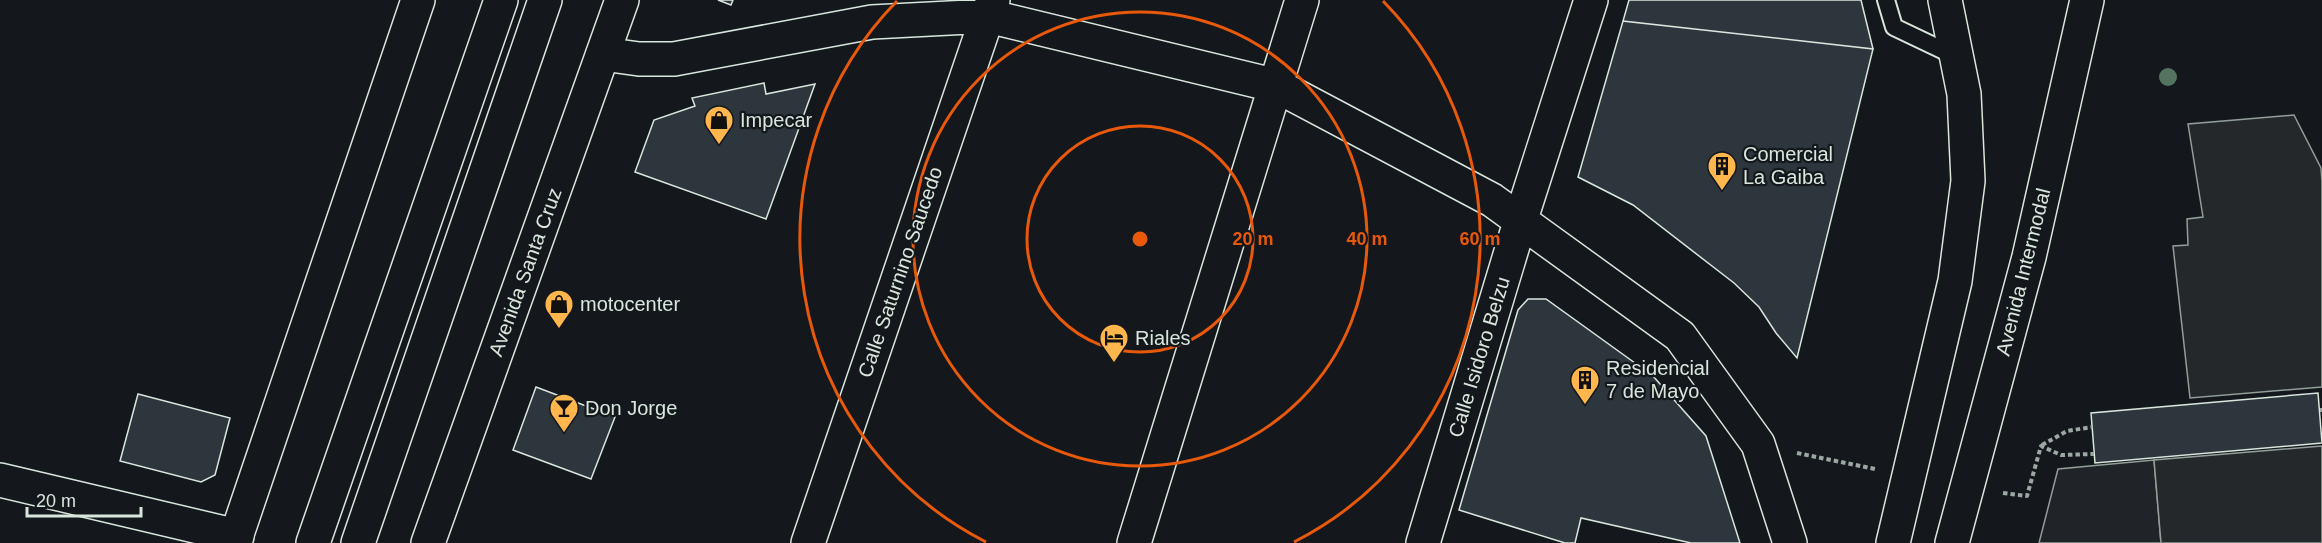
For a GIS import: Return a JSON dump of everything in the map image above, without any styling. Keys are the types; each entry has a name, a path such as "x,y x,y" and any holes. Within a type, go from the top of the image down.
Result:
{"main road":[{"path":"0,480 236,539 418,0"},
{"path":"313,543 501,0"},
{"path":"357,543 545,0"},
{"name":"Avenida Santa Cruz","path":"428,543 622,0"},
{"path":"1134,543 1302,0"},
{"name":"Calle Isidoro Belzu","path":"1423,543 1520,222 1591,0"},
{"path":"1893,543 1955,281 1968,181 1964,94 1945,0"},
{"name":"Avenida Intermodal","path":"1952,543 2029,257 2087,0"},
{"path":"603,54 639,59 674,59 872,22 990,8 1277,86 1492,200 1680,336 1758,444 1790,543"},
{"name":"Calle Saturnino Saucedo","path":"808,543 990,8"}],"lane":[{"path":"1886,0 1894,27 1957,57"}],"path":[{"path":"1967,489 2027,496 2041,446 2067,430 2092,427"},
{"path":"1758,444 1910,476"},
{"path":"2041,446 2061,455 2094,454"}],"shaded area":[{"path":"2294,115 2321,168 2322,387 2190,398 2173,246 2188,245 2187,219 2203,217 2188,124"},
{"path":"2322,446 2322,543 2161,543 2154,460"},
{"path":"2154,460 2161,543 2039,543 2058,469"}],"building":[{"path":"718,0 733,0 731,5"},
{"path":"1629,0 1861,0 1873,49 1623,21"},
{"name":"Comercial La Gaiba","path":"1623,21 1873,49 1797,358 1776,333 1759,307 1734,283 1633,205 1578,177"},
{"name":"Impecar","path":"764,83 766,94 815,84 766,219 635,172 654,120 695,106 692,98"},
{"name":"Residencial 7 de Mayo","path":"1528,299 1546,299 1653,376 1706,436 1740,543 1691,543 1581,518 1575,543 1565,543 1459,510 1518,310"},
{"name":"Don Jorge","path":"536,387 615,417 591,479 513,450"},
{"path":"2318,393 2322,443 2095,463 2091,413"},
{"path":"138,394 230,418 215,475 201,482 120,461"}],"place":[{"name":"Impecar","path":"719,146"},
{"name":"Comercial La Gaiba","path":"1722,192"},
{"name":"motocenter","path":"559,330"},
{"name":"Riales","path":"1114,364"},
{"name":"Residencial 7 de Mayo","path":"1585,406"},
{"name":"Don Jorge","path":"564,434"}]}
